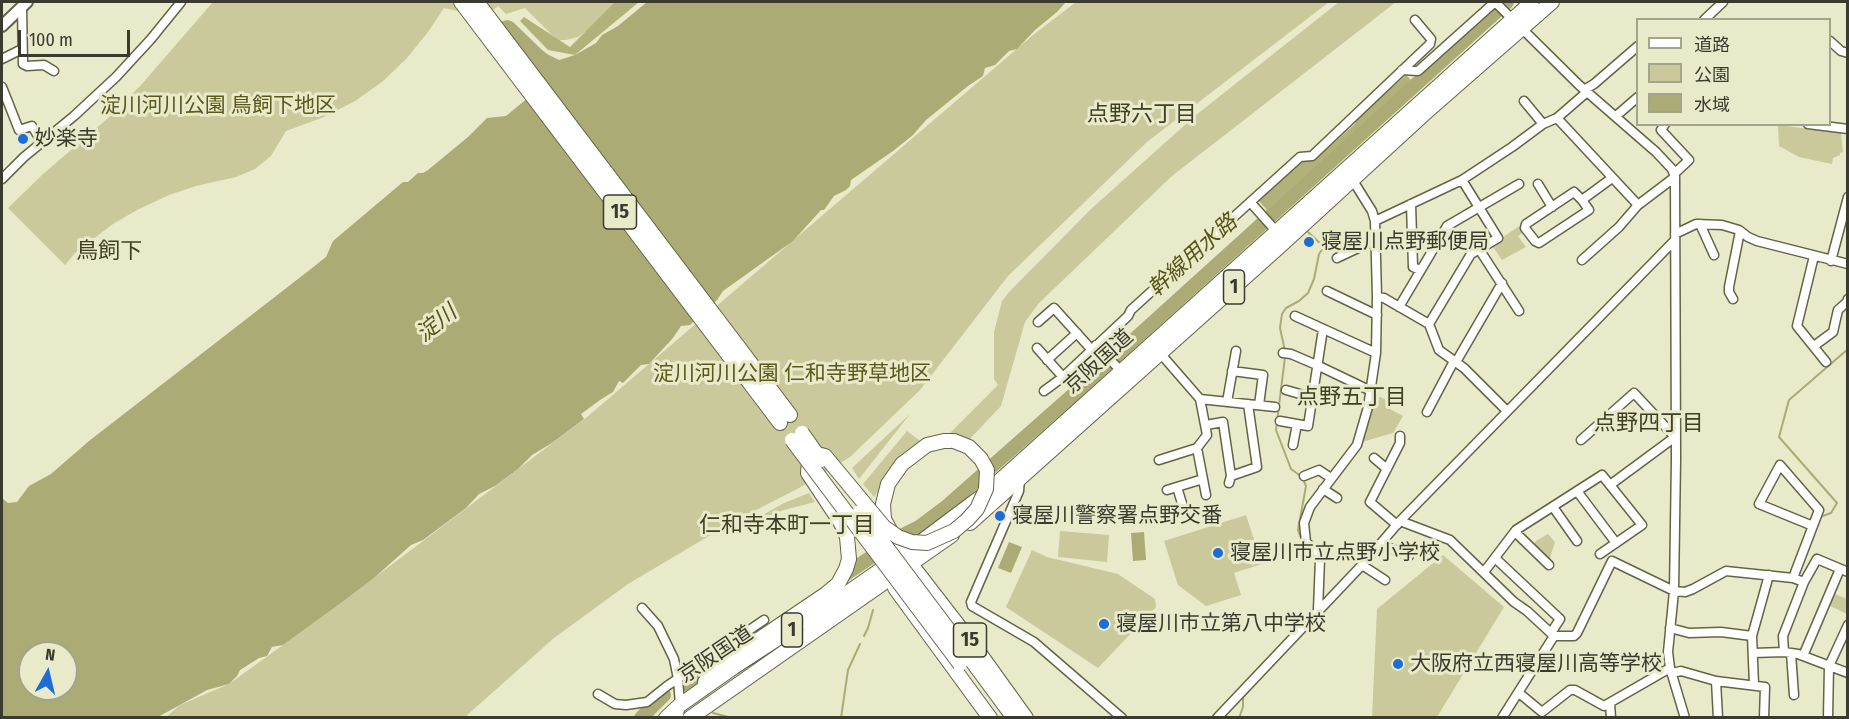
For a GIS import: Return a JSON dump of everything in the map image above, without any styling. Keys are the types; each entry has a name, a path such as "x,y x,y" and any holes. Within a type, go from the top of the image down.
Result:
{"main road":[{"name":"15","path":"461,2 785,419 477,2"},
{"name":"京阪国道","path":"690,717 890,580 907,559 986,493 1272,227 1532,2"},
{"name":"京阪国道","path":"666,717 680,711 881,568 907,559 973,521 1352,179 1513,19 1552,2"},
{"name":"15","path":"797,436 965,660 1014,717"},
{"name":"15","path":"813,459 825,456 884,527 905,539 927,543 954,531 977,509 986,489 987,470 981,459 969,447 954,441 927,445 902,464 888,484 883,504 884,519 907,559 1026,717"},
{"path":"680,711 751,637 826,594 838,584 846,569 849,559 847,537 841,523 808,473 813,459"},
{"name":"15","path":"881,568 990,717"},
{"name":"15","path":"965,660 1000,717"}],"street":[{"path":"2,179 116,77 181,2"},
{"path":"1402,70 1418,72 1496,2 1586,91 1656,152 1672,169 1675,237 1674,591 1668,652 1685,717"},
{"path":"1706,18 1723,2"},
{"path":"2,26 25,3"},
{"path":"25,3 23,64 27,66 44,65 54,71"},
{"path":"1044,391 1063,377 1128,316 1131,310 1300,157 1312,156 1430,44 1431,39 1415,20"},
{"path":"1831,46 1848,53"},
{"path":"1375,221 1462,180 1543,124 1557,118 1636,48"},
{"path":"2,59 22,49"},
{"path":"2,87 19,130 32,126 42,141"},
{"path":"1616,116 1636,99"},
{"path":"1524,100 1543,124"},
{"path":"1557,118 1638,205"},
{"path":"1582,260 1619,227 1638,205 1689,160 1661,129 1663,126"},
{"path":"1824,126 1848,129"},
{"path":"1582,200 1612,178"},
{"path":"1318,610 1320,559 1319,554 1306,542 1304,523 1310,507 1357,445 1368,407 1376,354 1375,221 1372,211 1352,179"},
{"path":"1429,324 1471,254 1498,238 1462,180"},
{"path":"1399,307 1447,226 1519,184"},
{"path":"1538,184 1552,207"},
{"path":"1574,192 1582,200 1589,210 1539,243 1526,228 1526,224 1574,192"},
{"path":"1831,261 1848,197"},
{"path":"1251,203 1272,227"},
{"path":"1411,204 1413,267 1420,270"},
{"path":"1700,224 1714,255"},
{"path":"1217,717 1399,523 1675,237 1700,224 1722,225 1740,231 1757,241 1848,264"},
{"path":"1733,299 1729,287 1740,231"},
{"path":"1336,258 1375,242"},
{"path":"1479,249 1519,311"},
{"path":"1814,256 1797,326 1826,362"},
{"path":"1427,412 1502,283"},
{"path":"1327,291 1377,315"},
{"path":"1377,297 1384,298 1429,324 1439,350 1464,368 1507,411"},
{"path":"1814,346 1833,332 1838,310 1848,299"},
{"path":"1038,322 1054,308 1077,333 1118,368"},
{"path":"1295,316 1376,354"},
{"path":"1280,421 1308,426 1323,329"},
{"path":"1047,360 1077,333"},
{"path":"1037,348 1063,377"},
{"path":"1227,402 1236,351"},
{"path":"1159,460 1197,448 1207,435 1200,399 1160,353"},
{"path":"1283,353 1319,366 1371,391"},
{"path":"1232,371 1263,375 1259,405"},
{"path":"1286,390 1314,398"},
{"path":"1581,440 1634,393 1675,437"},
{"path":"1200,399 1275,407"},
{"path":"1206,425 1223,422 1230,480 1257,467 1248,404"},
{"path":"1293,445 1298,424"},
{"path":"1400,436 1400,443 1370,502 1399,523 1450,540 1514,602 1553,635 1574,636 1577,633 1612,561 1674,591 1685,592 1693,589 1726,571 1793,578 1804,582"},
{"path":"1610,485 1675,437"},
{"path":"1197,448 1206,495"},
{"path":"1374,458 1387,469"},
{"path":"1793,578 1814,526 1820,510 1780,465 1759,504 1814,526"},
{"path":"1304,476 1319,470 1331,478"},
{"path":"1484,572 1515,532 1602,475 1642,525 1600,554"},
{"path":"1020,479 1019,491 971,602 972,606 1034,642 1122,717"},
{"path":"1167,490 1203,479"},
{"path":"1177,487 1184,510"},
{"path":"1323,489 1337,498"},
{"path":"1577,491 1616,543"},
{"path":"1553,507 1577,541"},
{"path":"1515,532 1549,565"},
{"path":"1380,544 1409,556"},
{"path":"1495,558 1560,619 1519,693 1502,717"},
{"path":"1794,695 1784,636 1804,582 1816,559 1844,570 1803,656"},
{"path":"1362,565 1385,580"},
{"path":"1754,685 1752,636 1769,575"},
{"path":"1527,611 1537,597"},
{"path":"642,608 658,626 674,659 680,711"},
{"path":"598,694 615,704 647,702 678,679 751,637 764,620"},
{"path":"1828,717 1829,666 1848,625"},
{"path":"1670,628 1689,633 1721,632 1752,636"},
{"path":"1753,653 1787,652 1848,673"},
{"path":"1519,693 1542,712 1570,690 1575,690 1604,706 1671,670 1691,673 1716,681 1765,687 1764,717"},
{"path":"1716,681 1718,717"},
{"path":"1610,703 1611,717"}],"green space":[{"name":"淀川河川公園 鳥飼下地区","path":"213,2 624,2 578,37 566,40 559,40 552,35 525,8 506,14 498,6 483,19 444,8 407,58 382,82 355,101 324,117 286,131 271,156 255,169 236,177 169,195 137,210 113,224 75,253 65,265 8,208 42,175 107,119 141,85"},
{"name":"淀川河川公園 仁和寺野草地区","path":"1076,2 1329,2 1147,142 1008,276 920,390 850,457 799,488 729,524 628,584 554,638 465,717 165,718 180,705 229,684 341,603 587,417 1033,35"},
{"path":"1339,2 1396,2 1172,176 1039,303 1025,322 1001,406 968,441 950,433 998,385 994,379 994,332 1002,301 1010,291 1091,209 1196,115"},
{"path":"1778,126 1786,126 1841,133 1843,152 1833,158 1832,164 1799,157 1779,146"},
{"path":"1521,225 1525,231 1518,236 1526,247 1502,260 1493,247 1502,242 1500,239"},
{"path":"1375,395 1392,402 1390,409 1403,416 1393,433 1362,442"},
{"path":"910,414 859,479 852,468"},
{"path":"907,431 923,443 901,459 874,497 863,484"},
{"path":"809,493 815,502 784,510 745,525 784,503"},
{"path":"1246,515 1262,564 1234,573 1241,595 1206,606 1178,585 1164,541"},
{"path":"1060,531 1109,535 1107,562 1058,557"},
{"path":"1548,534 1555,542 1549,561 1533,546 1536,541"},
{"path":"1032,550 1047,557 1118,574 1155,599 1156,607 1098,668 1006,607"},
{"path":"1443,555 1504,607 1437,717 1372,717 1377,609"},
{"path":"1833,593 1847,599 1847,614 1828,605"}],"shaded area":[{"path":"615,2 639,2 575,55 548,50 520,21 524,17 570,47"},
{"path":"1406,75 1411,80 1267,210 1258,200 1304,159 1317,158"}],"water":[{"name":"淀川","path":"647,2 1066,2 1017,49 1009,51 995,65 985,68 983,76 926,120 913,135 851,180 850,186 834,196 824,210 821,210 793,241 723,291 717,300 690,325 681,326 649,364 641,365 623,383 619,381 613,392 581,414 584,419 532,455 495,486 479,494 466,508 423,540 411,545 374,578 341,603 283,645 272,647 267,656 259,658 240,670 229,684 207,690 158,717 2,717 2,498 8,503 17,502 29,486 51,474 89,441 326,257 333,241 403,182 408,182 418,173 428,170 487,118 506,116 535,92 488,24 508,20 513,22 547,54 559,60 575,55 596,43 602,35 618,26"},
{"path":"1144,532 1146,560 1133,561 1131,533"},
{"path":"1009,542 1022,547 1011,573 998,568"}],"waterway":[{"name":"幹線用水路","path":"903,535 919,527 947,506 1507,2"},
{"name":"幹線用水路","path":"1281,205 1286,209"},
{"name":"幹線用水路","path":"1259,225 1260,232"},
{"path":"1285,351 1280,328 1282,314 1286,308 1308,293 1314,279 1319,254 1324,247 1308,232"},
{"path":"1820,517 1831,513 1837,503 1779,437 1789,400 1848,349"},
{"path":"1285,357 1276,430 1291,469 1302,477 1306,486 1298,530 1302,541"},
{"name":"幹線用水路","path":"840,578 886,547"},
{"path":"1307,548 1316,560"},
{"path":"864,636 873,610"},
{"path":"1308,628 1315,618"},
{"path":"841,718 848,670 860,644"},
{"name":"幹線用水路","path":"685,684 729,653"},
{"path":"1239,718 1243,707 1243,697 1253,686"},
{"name":"幹線用水路","path":"641,718 664,695"},
{"path":"713,713 732,718"}],"place":[{"name":"妙楽寺","path":"23,139"},
{"name":"寝屋川点野郵便局","path":"1309,242"},
{"name":"寝屋川警察署点野交番","path":"1000,516"},
{"name":"寝屋川市立点野小学校","path":"1218,553"},
{"name":"寝屋川市立第八中学校","path":"1104,624"},
{"name":"大阪府立西寝屋川高等学校","path":"1398,664"}],"district":[{"name":"点野六丁目","path":"1142,115"},
{"name":"鳥飼下","path":"109,252"},
{"name":"点野五丁目","path":"1352,398"},
{"name":"点野四丁目","path":"1649,424"},
{"name":"仁和寺本町一丁目","path":"787,526"}]}
